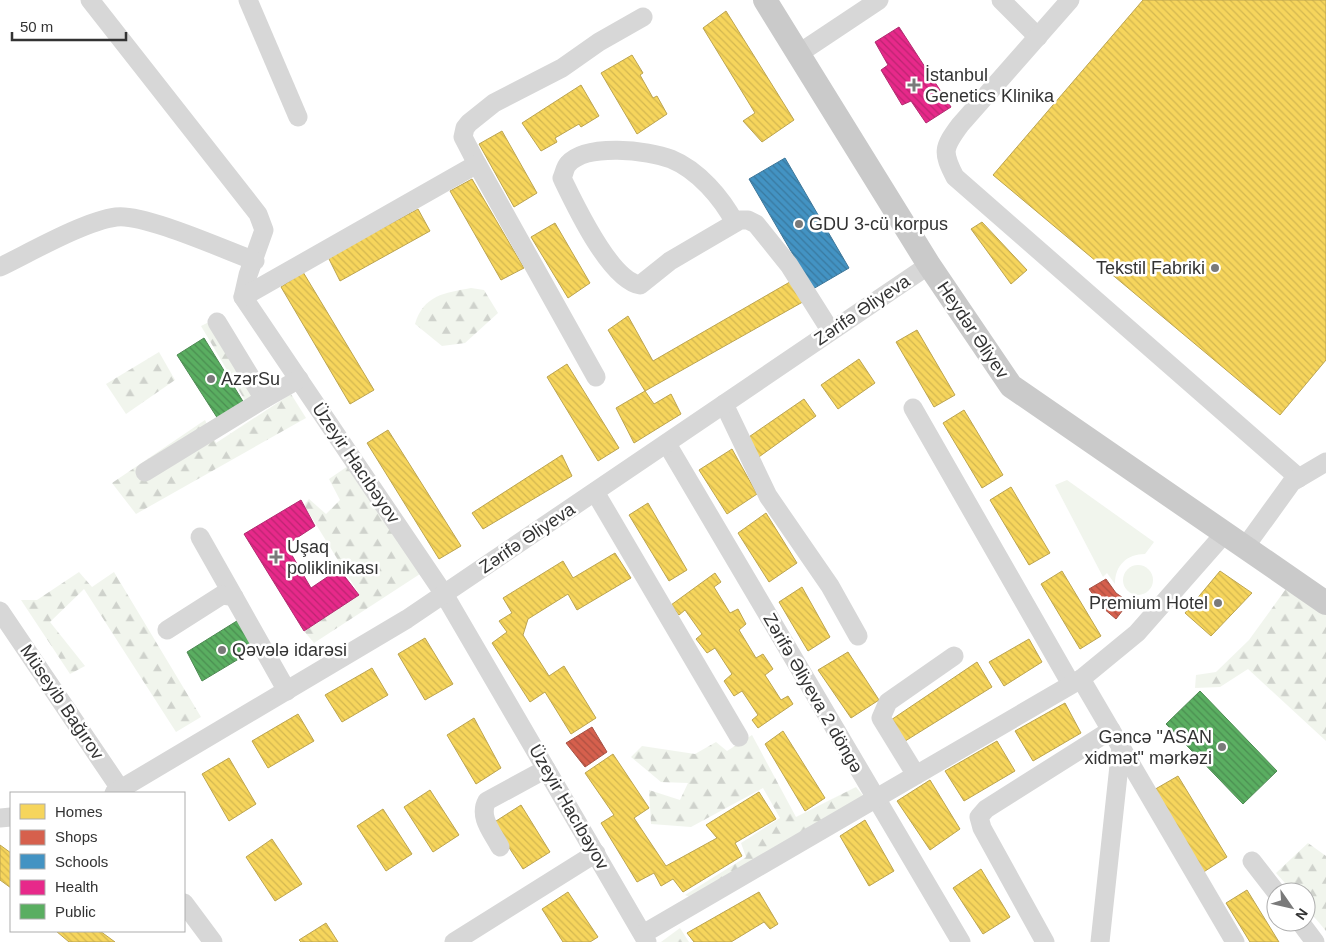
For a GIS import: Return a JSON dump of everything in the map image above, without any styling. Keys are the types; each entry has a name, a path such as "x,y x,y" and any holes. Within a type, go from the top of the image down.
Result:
{"main road":[{"name":"Heydər Əliyev","path":"765,0 929,265 1011,386 1326,603"}],"street":[{"path":"90,0 258,214 264,230 255,261 248,275 243,298"},
{"path":"248,0 298,117"},
{"path":"798,54 879,0"},
{"path":"1001,0 1038,37"},
{"path":"1070,0 949,140 945,158 956,177 1299,478"},
{"path":"596,377 463,137 465,128 469,123 494,103 562,68 599,42 643,17"},
{"path":"735,223 726,205 709,187 689,170 671,159 625,150 598,151 575,159 567,164 562,178 575,204 613,268 632,284 640,285 670,261 735,223 748,220 756,224 789,265 830,330"},
{"path":"243,298 477,164"},
{"path":"0,267 96,222 118,216 155,224 255,261"},
{"name":"Zərifə Əliyeva","path":"119,792 444,594 667,444 830,330 929,265"},
{"name":"Üzeyir Hacıbəyov","path":"243,298 444,594 645,938"},
{"path":"217,322 264,399"},
{"path":"145,472 298,379"},
{"path":"724,404 768,496 830,586 858,636"},
{"path":"913,408 1076,682 1111,730 1235,942"},
{"name":"Zərifə Əliyeva 2 döngə","path":"667,444 961,942"},
{"path":"1245,547 1283,492 1299,478 1326,462"},
{"path":"595,492 739,737"},
{"path":"645,938 875,799 1076,682 1137,633 1225,534"},
{"path":"200,537 287,691"},
{"path":"167,630 222,595 234,597"},
{"name":"Müseyib Bağırov","path":"0,611 119,792"},
{"path":"916,776 881,718 888,702 954,656"},
{"path":"1045,942 982,828 979,817 986,809 1111,730"},
{"path":"1100,942 1121,747"},
{"path":"500,847 484,816 483,809 487,801 546,769"},
{"path":"454,942 596,853"},
{"path":"1252,861 1268,882"},
{"path":"185,904 213,942"}],"green space":[{"path":"471,288 484,290 498,313 465,343 442,346 415,324 424,307 436,297"},
{"path":"211,321 256,398 247,404 201,326"},
{"path":"159,352 175,380 126,414 106,384"},
{"path":"291,394 306,418 136,514 112,483 205,420 216,443"},
{"path":"351,464 420,574 314,643 304,631 359,594 304,505 309,499 326,514 340,500 329,479"},
{"path":"1067,480 1154,542 1145,554 1133,556 1123,562 1117,571 1115,584 1107,573 1103,577 1055,485"},
{"path":"1138,565 1144,566 1152,574 1152,586 1144,594 1138,595 1132,594 1124,586 1123,580 1124,574 1132,566"},
{"path":"79,572 92,587 114,572 201,717 176,732 84,589 50,622 85,666 70,674 21,600 37,600"},
{"path":"1288,586 1326,613 1326,741 1248,669 1220,687 1195,688 1196,675 1216,672 1249,640"},
{"path":"752,735 796,817 856,787 865,798 694,899 685,895 746,857 741,843 780,818 763,788 691,827 651,824 649,790 680,800 688,783 661,782 631,757 642,746 695,754 716,742 727,751"},
{"path":"1308,843 1326,856 1326,931 1316,919 1316,882 1284,882 1276,873"},
{"path":"680,928 689,942 661,942"}],"building: Homes":[{"name":"Tekstil Fabriki","path":"1143,0 1326,0 1326,360 1280,415 993,175"},
{"path":"726,11 794,120 762,142 743,121 755,113 703,28"},
{"path":"632,55 643,73 640,75 653,98 657,96 667,114 637,134 601,73"},
{"path":"581,85 599,116 581,127 579,124 555,138 557,142 541,151 522,123"},
{"path":"502,131 537,193 514,207 479,144"},
{"path":"472,179 524,268 501,280 450,191"},
{"path":"418,209 430,231 340,281 328,257"},
{"path":"982,222 1027,270 1011,284 971,229"},
{"path":"555,223 590,283 568,298 531,237"},
{"path":"303,272 374,390 350,404 281,287"},
{"path":"795,279 808,299 645,391 608,330 628,316 653,361"},
{"path":"917,330 955,395 934,407 896,342"},
{"path":"859,359 875,383 838,409 821,385"},
{"path":"567,364 619,448 598,461 547,377"},
{"path":"645,391 654,404 671,394 681,414 634,443 616,408"},
{"path":"804,399 816,416 756,459 743,441"},
{"path":"964,410 1003,475 982,488 943,423"},
{"path":"388,430 461,546 439,559 367,443"},
{"path":"732,449 757,494 727,514 699,470"},
{"path":"562,455 572,476 483,529 472,513"},
{"path":"1011,487 1050,553 1029,565 990,500"},
{"path":"648,503 687,570 669,581 629,515"},
{"path":"766,513 797,563 769,582 738,533"},
{"path":"615,553 631,578 577,610 568,594 528,619 523,635 549,676 564,666 596,718 571,734 545,692 530,702 492,643 507,632 499,621 512,613 503,598 563,561 573,578"},
{"path":"1062,571 1101,636 1080,649 1041,584"},
{"name":"Premium Hotel","path":"1220,571 1252,593 1211,636 1185,613"},
{"path":"715,573 721,582 714,587 730,613 738,609 746,624 739,630 756,658 763,654 773,669 765,675 781,700 788,696 793,704 758,728 752,720 758,715 742,691 734,696 724,681 732,674 715,648 707,653 696,639 702,634 685,610 679,615 671,605"},
{"path":"802,587 830,637 808,651 779,602"},
{"path":"425,638 453,684 425,700 398,654"},
{"path":"1029,639 1042,662 1004,686 989,662"},
{"path":"848,652 879,700 851,718 818,670"},
{"path":"977,662 992,687 902,743 888,722"},
{"path":"372,668 388,695 342,722 325,695"},
{"path":"1065,703 1081,733 1033,761 1015,731"},
{"path":"298,714 314,741 268,768 252,741"},
{"path":"474,718 501,768 476,784 447,735"},
{"path":"783,731 825,798 805,811 765,744"},
{"path":"997,741 1015,771 964,801 945,771"},
{"path":"613,754 649,808 634,818 666,866 717,838 706,825 759,792 776,819 735,843 742,856 683,892 673,879 661,886 654,873 637,882 601,823 614,815 585,773"},
{"path":"229,758 256,804 229,821 202,774"},
{"path":"1178,776 1227,857 1202,873 1152,791"},
{"path":"930,780 960,829 930,850 897,801"},
{"path":"430,790 459,835 433,852 404,807"},
{"path":"521,805 550,852 523,869 493,823"},
{"path":"383,809 412,854 386,871 357,826"},
{"path":"865,820 894,871 869,886 840,836"},
{"path":"272,839 302,884 275,901 246,857"},
{"path":"0,845 10,852 10,887 0,880"},
{"path":"981,869 1010,917 983,934 953,888"},
{"path":"1247,890 1266,921 1266,932 1273,932 1279,942 1250,942 1226,903"},
{"path":"568,892 598,937 590,942 563,942 542,909"},
{"path":"759,892 778,924 770,929 764,922 731,942 694,942 687,933"},
{"path":"326,923 338,942 301,942 299,940"},
{"path":"57,932 101,932 115,942 69,942"}],"building: Shops":[{"path":"1106,579 1116,593 1129,602 1116,619 1103,608 1089,589"},
{"path":"592,727 607,752 585,767 566,743"}],"building: Schools":[{"name":"GDU 3-cü korpus","path":"785,158 849,268 813,289 749,179"}],"building: Health":[{"name":"İstanbul Genetics Klinika","path":"899,27 951,107 926,123 911,101 902,105 881,70 888,65 875,42"},
{"name":"Uşaq poliklinikası","path":"301,500 315,526 286,545 311,588 339,569 359,595 304,631 244,534"}],"building: Public":[{"name":"AzərSu","path":"204,338 244,403 218,419 177,355"},
{"name":"Qəvələ idarəsi","path":"240,619 257,648 202,681 187,652"},
{"name":"Gəncə \"ASAN xidmət\" mərkəzi","path":"1200,691 1277,771 1243,804 1166,724"}],"place":[{"name":"İstanbul Genetics Klinika","path":"914,85"},
{"name":"GDU 3-cü korpus","path":"799,224"},
{"name":"Tekstil Fabriki","path":"1215,268"},
{"name":"AzərSu","path":"211,379"},
{"name":"Uşaq poliklinikası","path":"276,557"},
{"name":"Premium Hotel","path":"1218,603"},
{"name":"Qəvələ idarəsi","path":"222,650"},
{"name":"Gəncə \"ASAN xidmət\" mərkəzi","path":"1222,747"}]}
